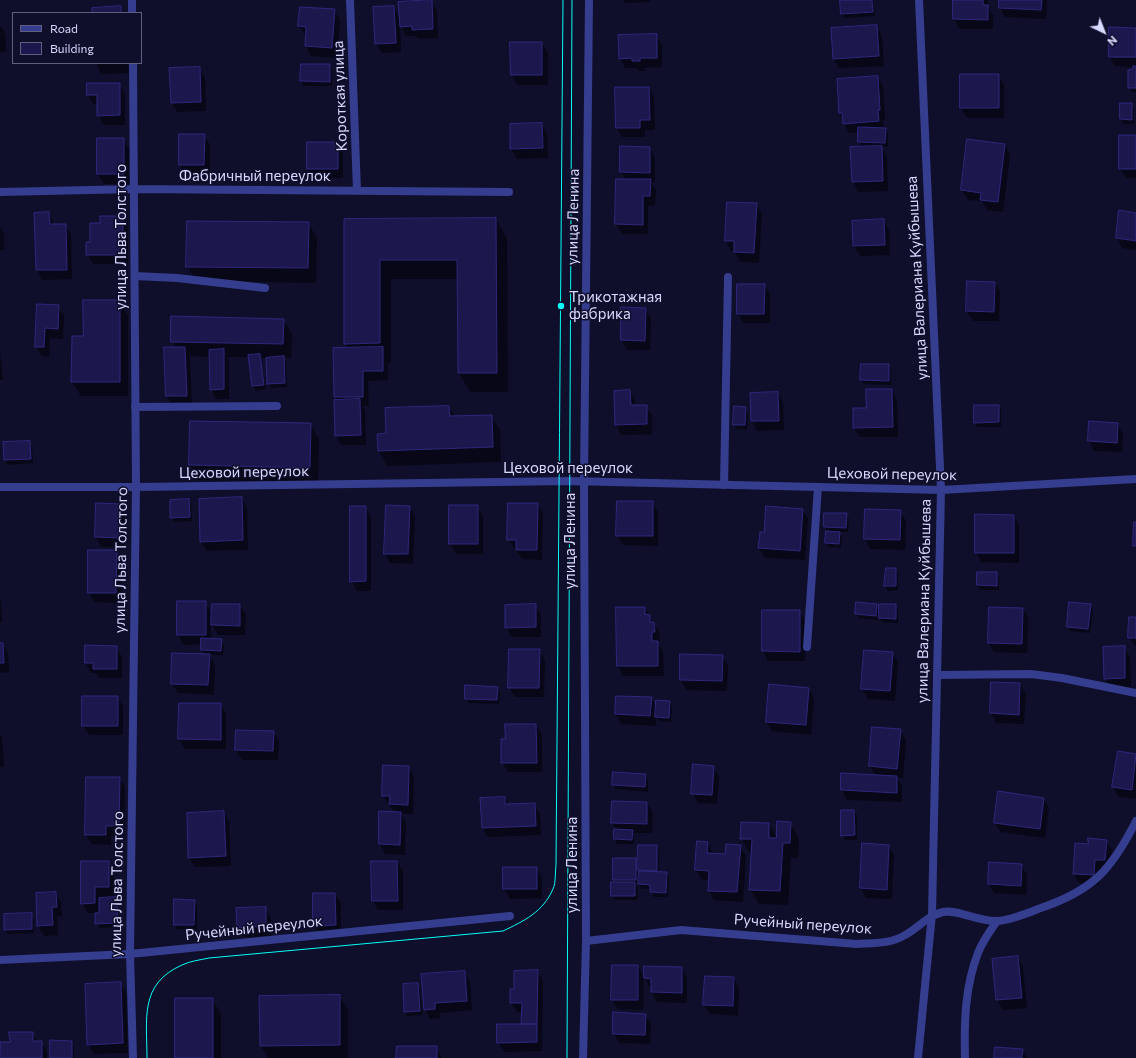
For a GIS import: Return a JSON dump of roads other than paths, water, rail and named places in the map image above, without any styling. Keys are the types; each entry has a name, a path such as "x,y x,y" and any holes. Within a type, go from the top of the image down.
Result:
{"street":[{"path":"132,0 132,12"},
{"name":"Короткая улица","path":"350,0 357,191"},
{"name":"улица Ленина","path":"583,1058 586,941 584,481 589,0"},
{"name":"улица Валериана Куйбышева","path":"918,1058 932,914 941,490 919,0"},
{"name":"улица Льва Толстого","path":"133,64 136,487 130,954 133,1058"},
{"name":"Фабричный переулок","path":"0,192 135,190 509,192"},
{"path":"135,276 177,278 265,288"},
{"path":"724,485 728,278"},
{"path":"135,407 277,406"},
{"name":"Цеховой переулок","path":"0,487 136,487 584,481 941,490 1136,479"},
{"path":"807,647 818,487"},
{"path":"937,675 1031,674 1062,678 1136,693"},
{"path":"932,914 946,911 957,912 982,920 997,921 1010,919 1053,904 1076,894 1098,878 1112,864 1136,821"},
{"name":"Ручейный переулок","path":"586,941 681,930 858,944 877,943 905,936 932,914"},
{"name":"Ручейный переулок","path":"0,960 130,954 510,916"},
{"path":"965,1058 964,1031 967,997 972,973 978,953 997,921"}],"tram line":[{"path":"147,1058 147,1016 148,1004 152,992 158,982 168,973 185,964 209,958 503,931 532,915 538,910 549,897 554,887 556,865 563,0"},
{"path":"567,1058 572,0"}],"place":[{"name":"Трикотажная фабрика","path":"561,306"}]}
